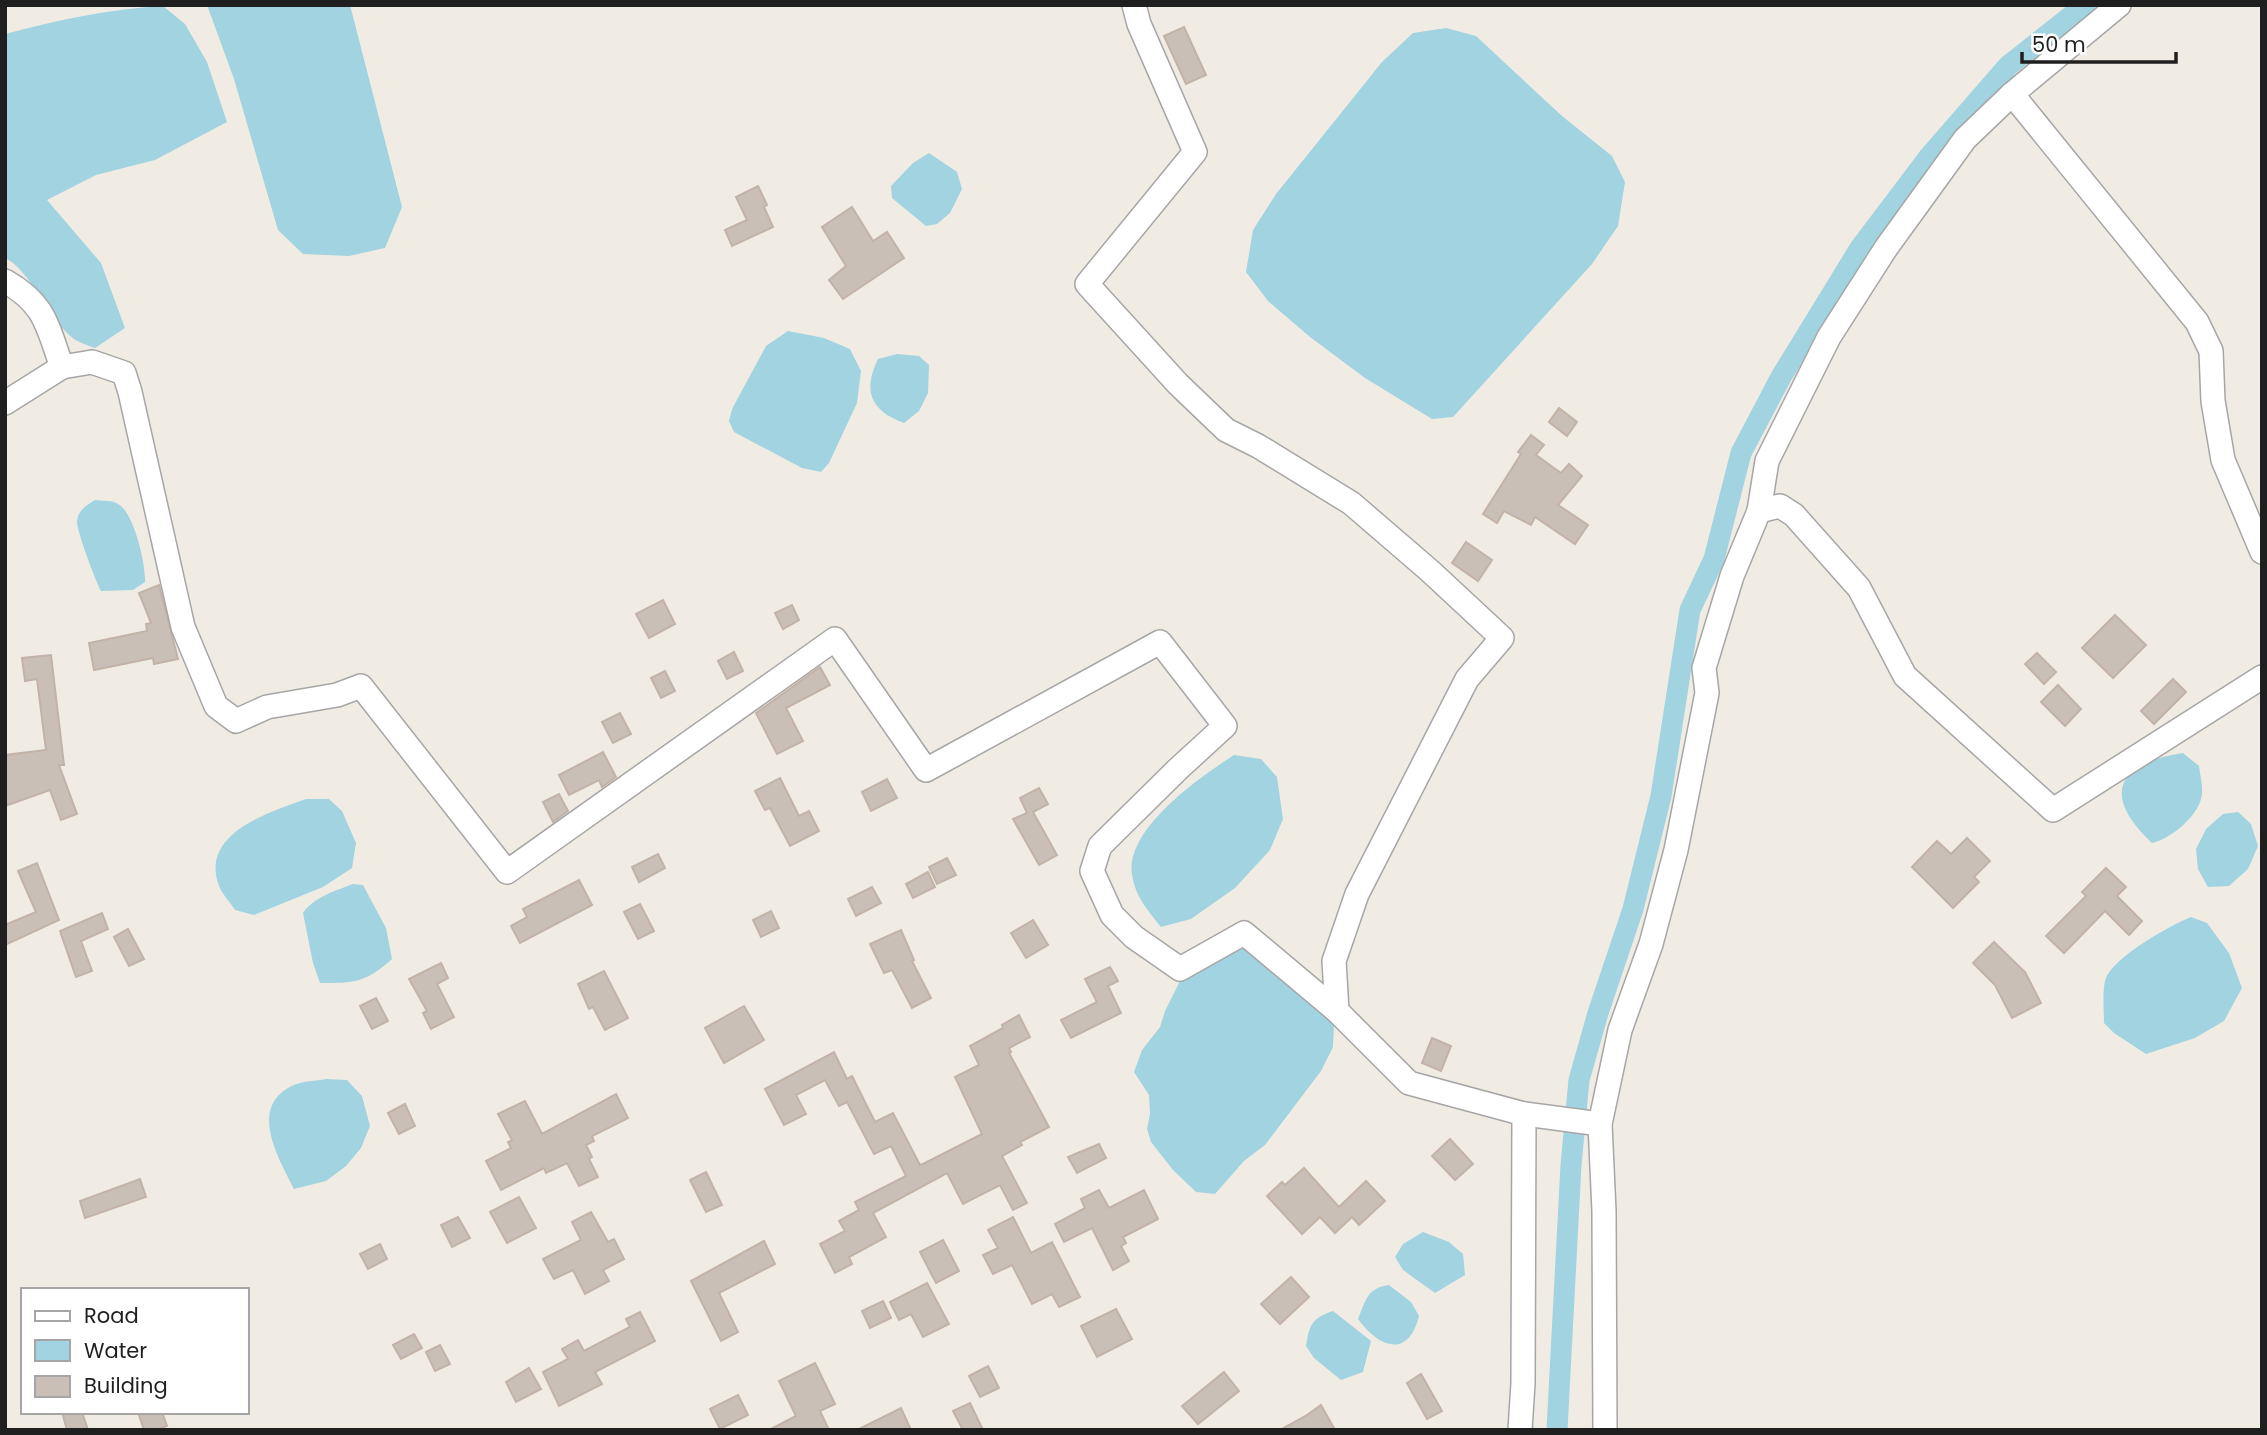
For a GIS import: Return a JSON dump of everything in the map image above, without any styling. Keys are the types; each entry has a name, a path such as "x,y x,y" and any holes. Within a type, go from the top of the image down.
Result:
{"street":[{"path":"1134,5 1139,23 1195,152 1087,284 1178,384 1226,430 1258,446 1350,503 1430,571 1502,638 1467,680 1357,894 1334,961 1337,1011"},
{"path":"1605,1430 1604,1211 1600,1124 1620,1030 1651,944 1676,850 1707,692 1704,668 1732,576 1759,510 1767,461 1829,337 1886,248 1965,139 2012,94 2119,5"},
{"path":"2012,94 2197,322 2211,351 2213,401 2223,460 2262,552"},
{"path":"5,281 18,288 43,312 62,367"},
{"path":"5,403 62,367 92,362 124,373 183,627 216,706 236,721 267,707 337,695 361,686 507,872 835,639 926,770 1160,642 1224,726 1100,846 1093,870 1112,915 1134,937 1180,969 1244,933 1337,1011 1409,1083 1524,1114 1600,1124"},
{"path":"1759,510 1780,506 1794,515 1859,588 1905,676 2053,810 2262,677"},
{"path":"1520,1430 1523,1383 1524,1114"}],"water":[{"path":"207,5 350,5 402,207 385,248 349,256 303,254 278,230 234,79"},
{"path":"163,6 185,24 207,62 227,122 155,160 96,175 47,200 101,263 125,328 95,348 76,340 65,331 23,273 5,258 5,34 83,16"},
{"path":"1446,28 1476,36 1562,116 1612,156 1625,182 1618,226 1592,264 1453,417 1432,419 1365,378 1310,337 1268,301 1246,272 1253,230 1276,194 1382,62 1413,33"},
{"path":"929,153 957,172 962,189 950,213 937,224 926,226 892,198 891,186 913,163"},
{"path":"788,331 824,338 850,349 861,371 857,403 829,463 821,472 802,468 734,432 729,421 732,409 766,346"},
{"path":"897,354 919,356 929,365 928,393 919,411 904,423 877,406 870,390 878,359"},
{"path":"95,500 118,504 124,509 134,528 145,582 133,590 101,591 98,586 77,521 81,511"},
{"path":"2183,753 2199,766 2202,791 2200,802 2190,818 2176,831 2152,843 2126,810 2122,796 2124,783 2131,773 2143,764"},
{"path":"1234,755 1261,759 1277,777 1283,819 1270,850 1235,888 1191,919 1161,927 1143,903 1132,875 1133,858 1140,840 1168,806"},
{"path":"306,799 329,799 342,811 356,843 352,868 323,887 254,915 235,910 219,886 216,868 219,852 228,839 257,818"},
{"path":"2238,812 2251,824 2258,846 2248,869 2229,886 2208,887 2198,869 2196,849 2206,829 2223,814"},
{"path":"353,884 363,885 386,928 392,959 374,973 359,980 320,983 303,913 319,899"},
{"path":"2191,917 2207,923 2229,953 2242,988 2224,1021 2195,1038 2146,1054 2114,1033 2104,1023 2106,978 2111,969 2131,951"},
{"path":"1251,948 1334,1025 1333,1047 1321,1071 1265,1145 1244,1161 1215,1194 1196,1192 1173,1170 1151,1142 1147,1129 1150,1114 1149,1095 1134,1072 1142,1050 1160,1027 1180,981 1233,950"},
{"path":"326,1079 347,1080 362,1096 370,1126 361,1148 346,1166 326,1181 294,1189 270,1133 272,1106 280,1094 294,1085"},
{"path":"1423,1232 1449,1242 1463,1254 1465,1275 1435,1293 1403,1270 1395,1257 1403,1244"},
{"path":"1389,1285 1411,1302 1419,1316 1408,1339 1392,1344 1375,1337 1358,1319 1372,1292"},
{"path":"1333,1311 1371,1341 1363,1372 1341,1380 1314,1358 1306,1346 1313,1323 1320,1316"}],"building":[{"path":"1184,27 1206,75 1186,84 1164,36"},
{"path":"758,186 773,227 732,246 725,230 747,220 736,197"},
{"path":"852,207 873,241 887,232 904,258 843,299 829,280 846,266 822,227"},
{"path":"1559,408 1577,422 1567,436 1549,422"},
{"path":"1531,435 1544,445 1536,455 1561,473 1569,464 1582,476 1558,505 1588,525 1575,544 1535,517 1531,525 1504,511 1497,523 1483,514 1521,454 1518,452"},
{"path":"1466,542 1492,560 1478,581 1452,563"},
{"path":"159,585 178,659 154,664 153,658 94,670 89,643 147,631 146,624 151,623 139,593"},
{"path":"663,600 675,624 649,638 636,614"},
{"path":"792,605 799,620 783,629 775,613"},
{"path":"2115,615 2146,645 2113,678 2082,648"},
{"path":"734,652 743,671 727,679 718,661"},
{"path":"2037,653 2056,672 2044,684 2025,664"},
{"path":"51,655 64,765 59,765 77,814 61,820 50,790 5,806 5,755 46,750 37,679 25,681 22,658"},
{"path":"820,667 830,685 786,708 803,741 777,754 756,713"},
{"path":"665,671 675,691 661,698 651,678"},
{"path":"2173,679 2186,692 2154,724 2141,711"},
{"path":"2058,685 2081,709 2065,726 2041,702"},
{"path":"620,713 631,734 613,743 602,722"},
{"path":"603,752 616,777 602,787 599,780 569,795 559,775"},
{"path":"780,778 799,816 809,811 819,831 790,846 770,808 765,810 755,791"},
{"path":"887,779 897,798 871,811 862,792"},
{"path":"1039,788 1048,804 1033,812 1057,855 1039,865 1013,819 1027,813 1020,798"},
{"path":"559,794 568,811 553,822 543,802"},
{"path":"1967,838 1990,861 1974,877 1979,882 1953,908 1912,867 1937,841 1951,854"},
{"path":"658,854 665,868 639,882 632,867"},
{"path":"947,858 956,875 937,884 929,867"},
{"path":"37,863 59,920 5,945 5,925 36,912 18,871"},
{"path":"2106,868 2126,887 2117,896 2142,921 2129,935 2105,911 2064,953 2046,936 2086,896 2082,892"},
{"path":"928,872 935,887 913,898 906,884"},
{"path":"579,880 592,905 520,943 511,926 527,917 523,909"},
{"path":"872,887 881,903 856,916 848,899"},
{"path":"640,904 654,931 638,939 624,912"},
{"path":"771,911 779,928 761,937 753,920"},
{"path":"102,913 108,929 81,941 92,971 76,977 60,931"},
{"path":"1033,920 1048,945 1026,958 1011,933"},
{"path":"128,929 144,959 129,966 114,937"},
{"path":"901,930 914,960 912,961 931,998 912,1008 892,970 884,973 870,944"},
{"path":"1994,942 2025,972 2041,1003 2012,1018 1995,985 1973,963"},
{"path":"441,963 448,978 437,984 454,1017 431,1029 423,1013 427,1011 409,979"},
{"path":"1110,967 1118,981 1108,986 1121,1013 1071,1038 1061,1020 1097,1002 1085,979"},
{"path":"604,971 628,1018 605,1030 593,1007 589,1009 578,984"},
{"path":"376,998 388,1021 372,1029 360,1006"},
{"path":"744,1006 764,1040 724,1063 705,1028"},
{"path":"1019,1015 1030,1037 1009,1048 1009,1053 1049,1127 1020,1142 1022,1145 1002,1156 1027,1203 1013,1210 1000,1185 963,1204 947,1173 873,1213 886,1237 849,1257 852,1264 835,1273 820,1244 845,1231 839,1221 859,1210 855,1202 906,1176 891,1146 874,1154 847,1102 839,1106 825,1080 796,1095 806,1114 784,1125 765,1089 834,1052 847,1079 852,1076 875,1122 893,1113 920,1165 982,1134 955,1077 979,1065 970,1046 1003,1028 1002,1025"},
{"path":"1432,1038 1451,1046 1441,1071 1422,1063"},
{"path":"616,1094 628,1118 592,1136 594,1141 586,1145 592,1157 589,1159 598,1177 579,1186 567,1163 546,1173 544,1168 501,1190 486,1161 511,1148 508,1142 512,1140 498,1114 525,1101 542,1134"},
{"path":"405,1104 415,1126 399,1134 388,1113"},
{"path":"1450,1139 1473,1164 1455,1180 1432,1156"},
{"path":"1099,1144 1106,1158 1077,1173 1068,1157"},
{"path":"1304,1168 1339,1207 1366,1181 1385,1201 1359,1225 1352,1217 1335,1233 1320,1217 1302,1234 1267,1196 1282,1182 1285,1185"},
{"path":"706,1172 722,1205 706,1212 690,1180"},
{"path":"140,1179 146,1197 85,1218 80,1201"},
{"path":"1099,1190 1109,1208 1144,1190 1158,1219 1123,1237 1126,1243 1121,1246 1129,1261 1113,1270 1092,1228 1064,1242 1055,1224 1085,1208 1081,1199"},
{"path":"519,1197 536,1228 507,1243 490,1212"},
{"path":"591,1212 608,1242 614,1239 624,1259 603,1270 609,1281 585,1294 573,1270 554,1279 543,1259 581,1240 572,1222"},
{"path":"458,1217 470,1238 452,1247 441,1225"},
{"path":"1013,1217 1031,1253 1052,1242 1080,1297 1059,1307 1052,1294 1032,1304 1012,1265 993,1274 983,1255 998,1248 988,1230"},
{"path":"943,1240 959,1271 936,1283 920,1252"},
{"path":"764,1241 775,1264 719,1293 738,1332 721,1341 691,1281"},
{"path":"380,1244 387,1259 368,1269 360,1254"},
{"path":"1291,1277 1309,1297 1280,1324 1261,1304"},
{"path":"927,1283 949,1324 923,1337 911,1314 899,1320 890,1302"},
{"path":"883,1301 891,1318 870,1328 862,1311"},
{"path":"1116,1309 1132,1339 1097,1357 1081,1326"},
{"path":"640,1312 655,1341 595,1372 602,1384 559,1406 543,1372 568,1359 562,1349 578,1340 584,1351 630,1327 626,1319"},
{"path":"414,1334 422,1348 401,1359 393,1345"},
{"path":"440,1345 450,1364 435,1371 426,1352"},
{"path":"815,1363 835,1404 820,1411 829,1430 769,1430 796,1416 779,1381"},
{"path":"988,1366 999,1388 980,1397 969,1376"},
{"path":"529,1368 541,1389 516,1402 506,1382"},
{"path":"1224,1372 1239,1391 1198,1424 1182,1406"},
{"path":"1421,1374 1442,1411 1427,1419 1407,1383"},
{"path":"738,1395 748,1415 720,1429 710,1409"},
{"path":"970,1403 983,1430 963,1430 953,1411"},
{"path":"1321,1405 1335,1430 1280,1430 1307,1415"},
{"path":"901,1408 911,1430 857,1430"},
{"path":"63,1414 83,1414 88,1430 67,1430"},
{"path":"139,1414 163,1414 167,1426 144,1430"}],"waterway":[{"path":"1557,1430 1571,1165 1579,1080 1633,909 1661,796 1690,610 1714,559 1741,453 1781,377 1860,248 1928,158 2008,66 2085,5"}]}
